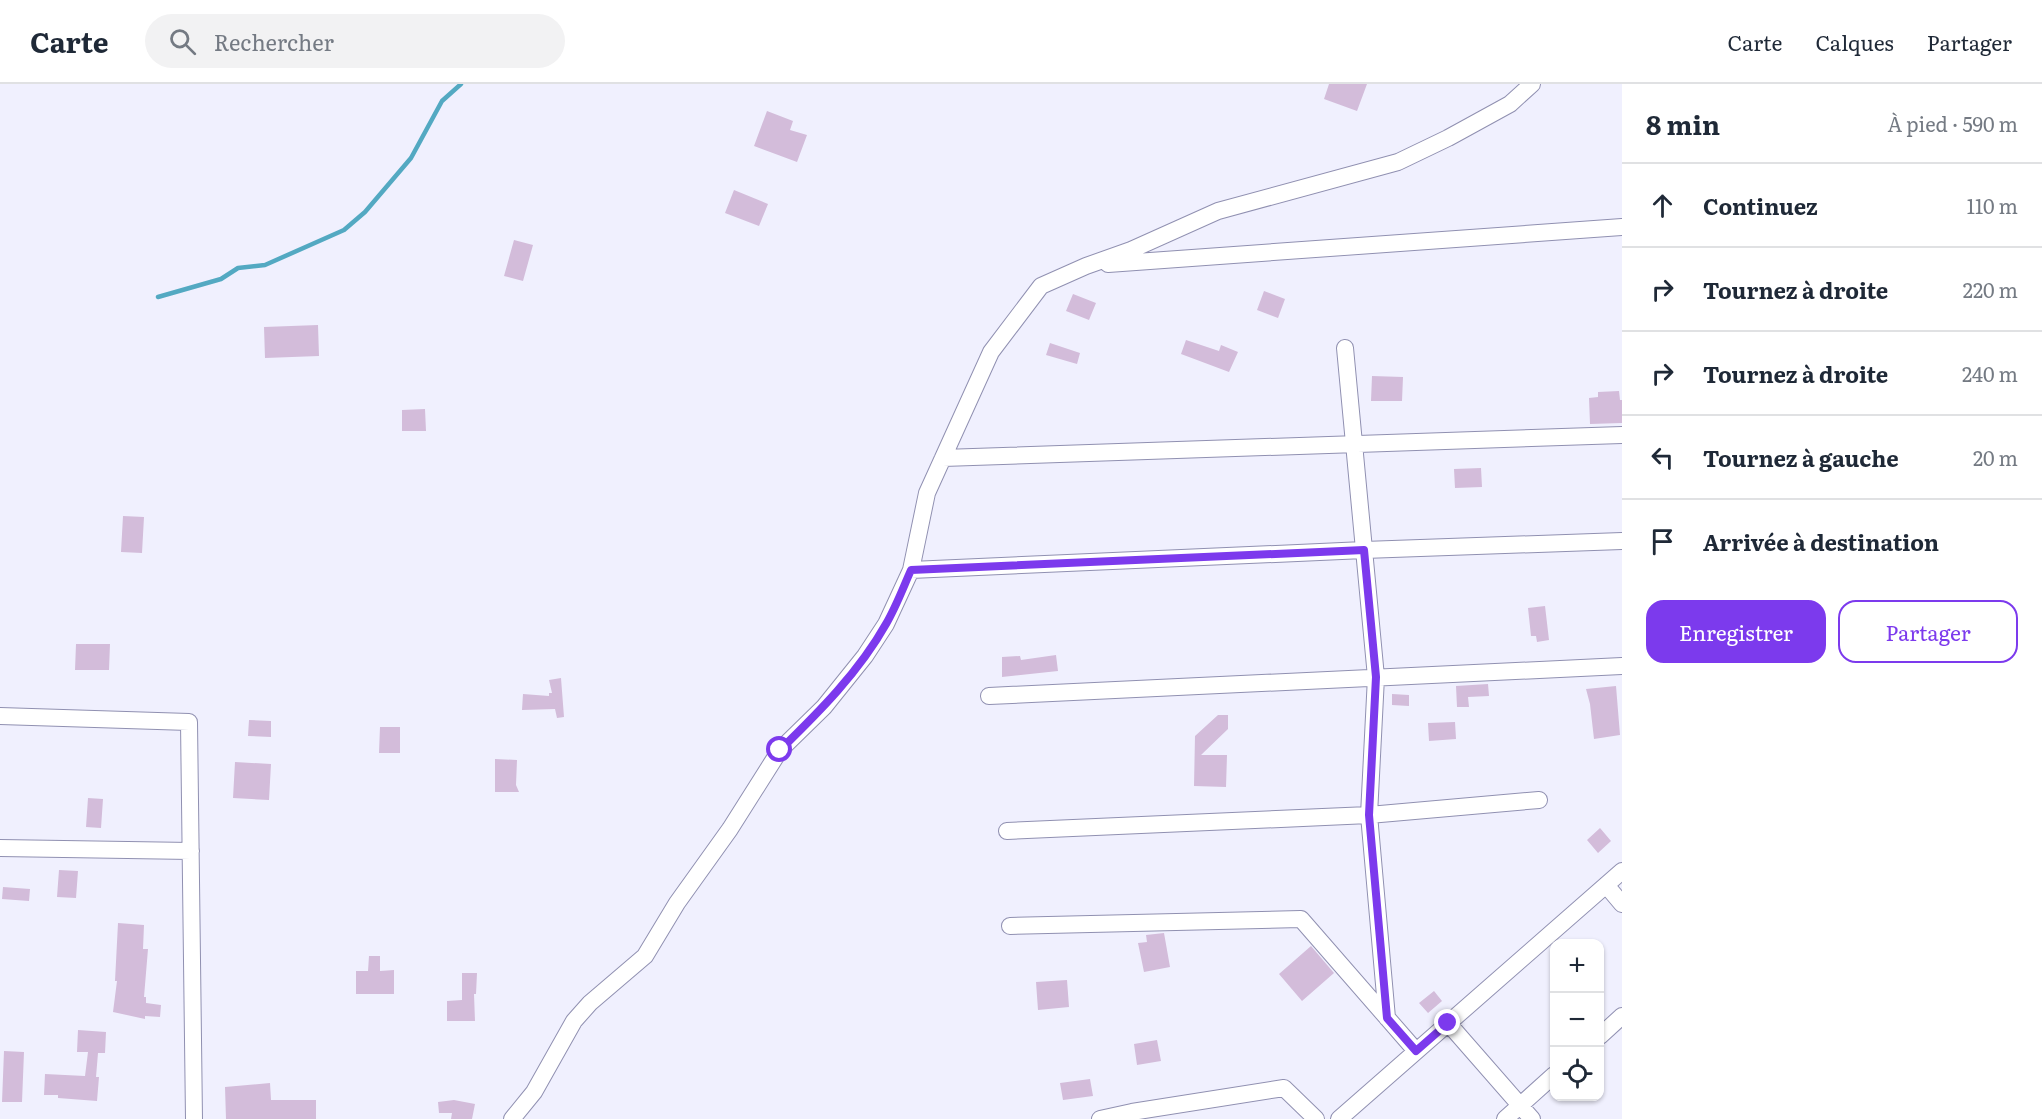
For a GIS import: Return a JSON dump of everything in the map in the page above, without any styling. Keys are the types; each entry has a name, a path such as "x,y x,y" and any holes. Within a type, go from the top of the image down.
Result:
{"street":[{"path":"512,1119 534,1092 574,1021 590,1003 645,956 677,903 730,829 780,750 824,707 865,656 886,624 911,570 927,493 991,352 1041,286 1086,266 1131,250 1218,211 1398,162 1510,104 1532,84"},
{"path":"1086,266 1622,227"},
{"path":"1345,348 1376,677 1369,815 1387,1018"},
{"path":"943,458 1622,435"},
{"path":"911,570 1622,541"},
{"path":"989,696 1622,666"},
{"path":"0,716 189,722 194,1119"},
{"path":"1007,831 1369,815 1539,800"},
{"path":"0,848 190,851"},
{"path":"1339,1119 1622,871"},
{"path":"1606,885 1622,904"},
{"path":"1010,926 1301,919 1416,1051"},
{"path":"1604,1032 1622,1016"},
{"path":"1448,1023 1532,1119"},
{"path":"1505,1119 1550,1079"},
{"path":"1100,1119 1136,1115 1284,1088 1316,1119"}],"building":[{"path":"1329,84 1367,84 1357,111 1324,99"},
{"path":"767,111 793,121 790,130 807,135 797,162 754,146"},
{"path":"734,190 768,204 759,226 725,213"},
{"path":"514,240 533,245 523,281 504,276"},
{"path":"1264,291 1285,299 1278,318 1257,310"},
{"path":"1073,294 1096,303 1089,320 1066,311"},
{"path":"318,325 319,356 265,358 264,327"},
{"path":"1186,340 1219,351 1221,345 1238,352 1229,372 1181,354"},
{"path":"1050,343 1080,353 1077,364 1046,355"},
{"path":"1372,376 1403,377 1402,401 1371,401"},
{"path":"1619,391 1620,400 1622,400 1622,423 1590,424 1589,398 1598,397 1598,392"},
{"path":"425,409 426,431 402,431 402,410"},
{"path":"1481,468 1482,487 1455,488 1454,469"},
{"path":"123,516 144,517 142,553 121,552"},
{"path":"1545,606 1549,640 1537,642 1536,636 1531,636 1528,608"},
{"path":"76,644 110,644 109,670 75,670"},
{"path":"1056,655 1058,671 1002,677 1002,657 1020,656 1021,660"},
{"path":"561,678 564,717 557,718 555,709 522,710 523,694 549,696 549,693 552,693 549,680"},
{"path":"1488,684 1489,696 1468,697 1469,707 1457,707 1456,686"},
{"path":"1616,686 1620,735 1594,739 1586,689"},
{"path":"1392,694 1409,695 1409,706 1392,705"},
{"path":"1218,715 1228,715 1228,729 1201,755 1227,755 1226,787 1194,786 1195,736"},
{"path":"249,720 271,721 271,737 248,736"},
{"path":"1455,722 1456,739 1429,741 1428,723"},
{"path":"380,727 400,727 400,753 379,753"},
{"path":"495,759 517,760 516,785 519,792 495,792"},
{"path":"235,762 271,764 269,800 233,798"},
{"path":"88,798 103,799 101,828 86,827"},
{"path":"1600,828 1611,841 1598,853 1587,840"},
{"path":"59,870 78,871 76,898 57,897"},
{"path":"3,887 30,889 29,901 2,899"},
{"path":"118,923 144,925 143,949 148,949 144,997 146,997 146,1003 161,1005 160,1017 145,1016 145,1019 113,1012 117,981 115,981"},
{"path":"1164,933 1170,967 1144,972 1138,943 1147,942 1146,935"},
{"path":"1311,946 1334,973 1302,1001 1279,974"},
{"path":"369,956 380,956 380,971 394,970 394,994 356,994 356,971 368,971"},
{"path":"462,973 477,973 476,994 474,994 475,1021 447,1021 447,1001 462,1000"},
{"path":"1067,980 1069,1007 1038,1010 1036,982"},
{"path":"1434,991 1442,1001 1428,1013 1419,1003"},
{"path":"78,1030 106,1032 105,1053 98,1053 97,1101 44,1095 45,1074 85,1076 88,1052 77,1052"},
{"path":"1157,1040 1161,1061 1137,1065 1134,1044"},
{"path":"4,1051 24,1052 22,1102 2,1102"},
{"path":"1090,1079 1093,1096 1063,1100 1060,1083"},
{"path":"270,1083 271,1100 316,1100 316,1119 226,1119 225,1087"},
{"path":"454,1100 475,1104 472,1119 451,1119 452,1113 439,1113 438,1102"}],"waterway":[{"path":"158,297 221,279 238,268 265,265 344,230 365,212 411,158 442,101 461,84"}],"route":[{"path":"780,750 824,707 865,656 886,624 911,570 1364,550 1376,677 1369,815 1387,1018 1416,1051 1448,1023"}]}
